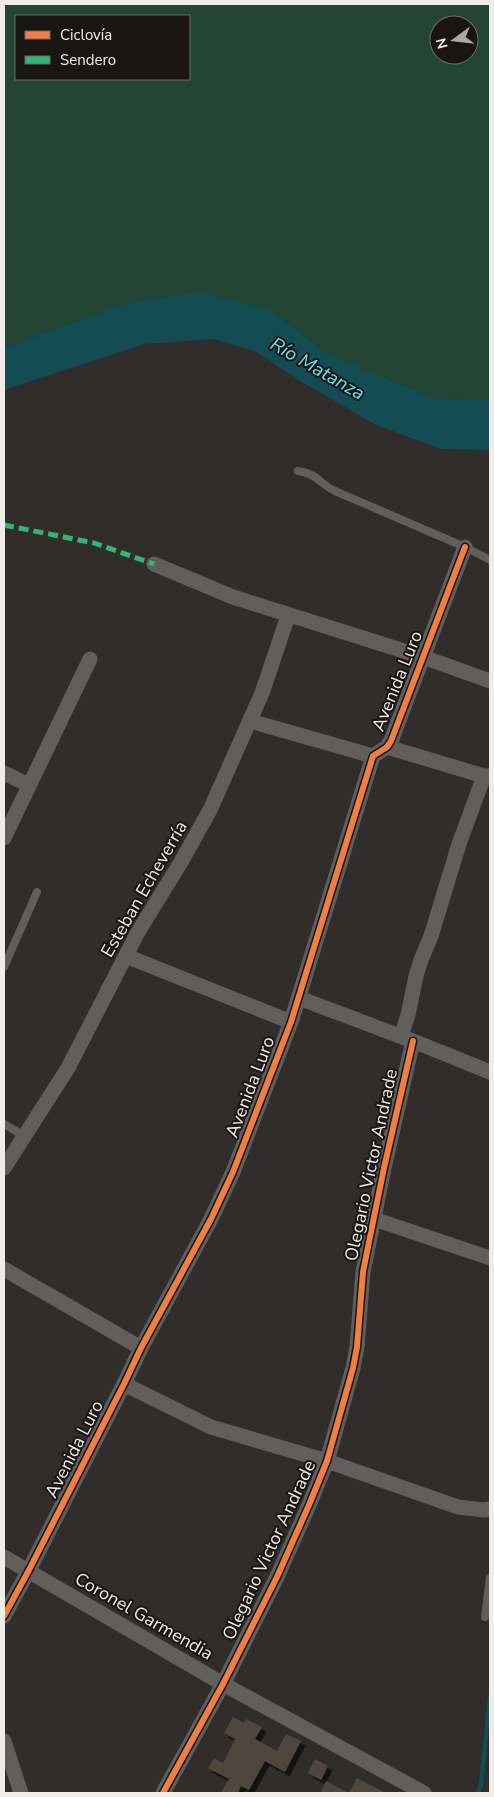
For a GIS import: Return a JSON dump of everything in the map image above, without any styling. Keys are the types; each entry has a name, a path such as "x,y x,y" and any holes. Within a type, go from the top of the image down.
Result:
{"street":[{"name":"Avenida Luro","path":"4,1616 141,1348 226,1188 291,1022 373,756 387,747 391,741 465,547"},
{"path":"154,564 233,597 288,616 423,657 490,681"},
{"name":"Esteban Echeverría","path":"4,1168 68,1068 138,932 205,818 262,692 288,616"},
{"path":"4,838 90,659"},
{"path":"250,721 373,756"},
{"path":"387,747 487,776"},
{"path":"4,773 29,785"},
{"name":"Olegario Victor Andrade","path":"163,1793 223,1684 276,1577 327,1461 354,1361 364,1272 407,1038 408,1015 416,976 431,936 471,809 487,776"},
{"path":"126,956 291,1022"},
{"path":"299,998 407,1038 490,1072"},
{"path":"374,1219 490,1258"},
{"path":"4,1269 141,1348"},
{"path":"124,1384 211,1427 327,1461 458,1507 484,1510 490,1508"},
{"name":"Coronel Garmendia","path":"4,1557 406,1789 424,1793"},
{"path":"4,1741 21,1793"}],"lane":[{"path":"298,471 316,477 335,492 465,547 490,560"},
{"path":"4,966 37,892"},
{"path":"4,1124 24,1136"},
{"path":"485,1617 490,1578"}],"green space":[{"path":"4,4 490,4 490,399 439,400 327,354 271,310 121,305 4,348"}],"water":[{"name":"Río Matanza","path":"198,292 271,310 327,354 439,400 490,399 490,450 441,449 376,425 302,382 255,351 213,339 144,344 4,390 4,348 121,305"}],"building":[{"path":"233,1717 244,1723 246,1719 262,1727 255,1739 277,1751 286,1734 301,1741 285,1772 265,1761 249,1790 241,1786 238,1793 221,1793 229,1779 208,1768 214,1758 223,1763 235,1739 224,1733"},
{"path":"315,1759 328,1766 321,1780 308,1773"},
{"path":"357,1778 386,1793 349,1793"},
{"path":"326,1781 349,1793 320,1793"}],"waterway":[{"path":"478,1793 481,1785 490,1697"}],"marked path":[{"path":"4,525 94,543 154,564"}],"cycle path":[{"path":"4,1616 141,1348 211,1219 233,1172 291,1022 373,756 387,747 391,741 465,547"},
{"path":"163,1793 223,1684 277,1577 327,1461 353,1368 357,1347 363,1272 413,1041"}]}
